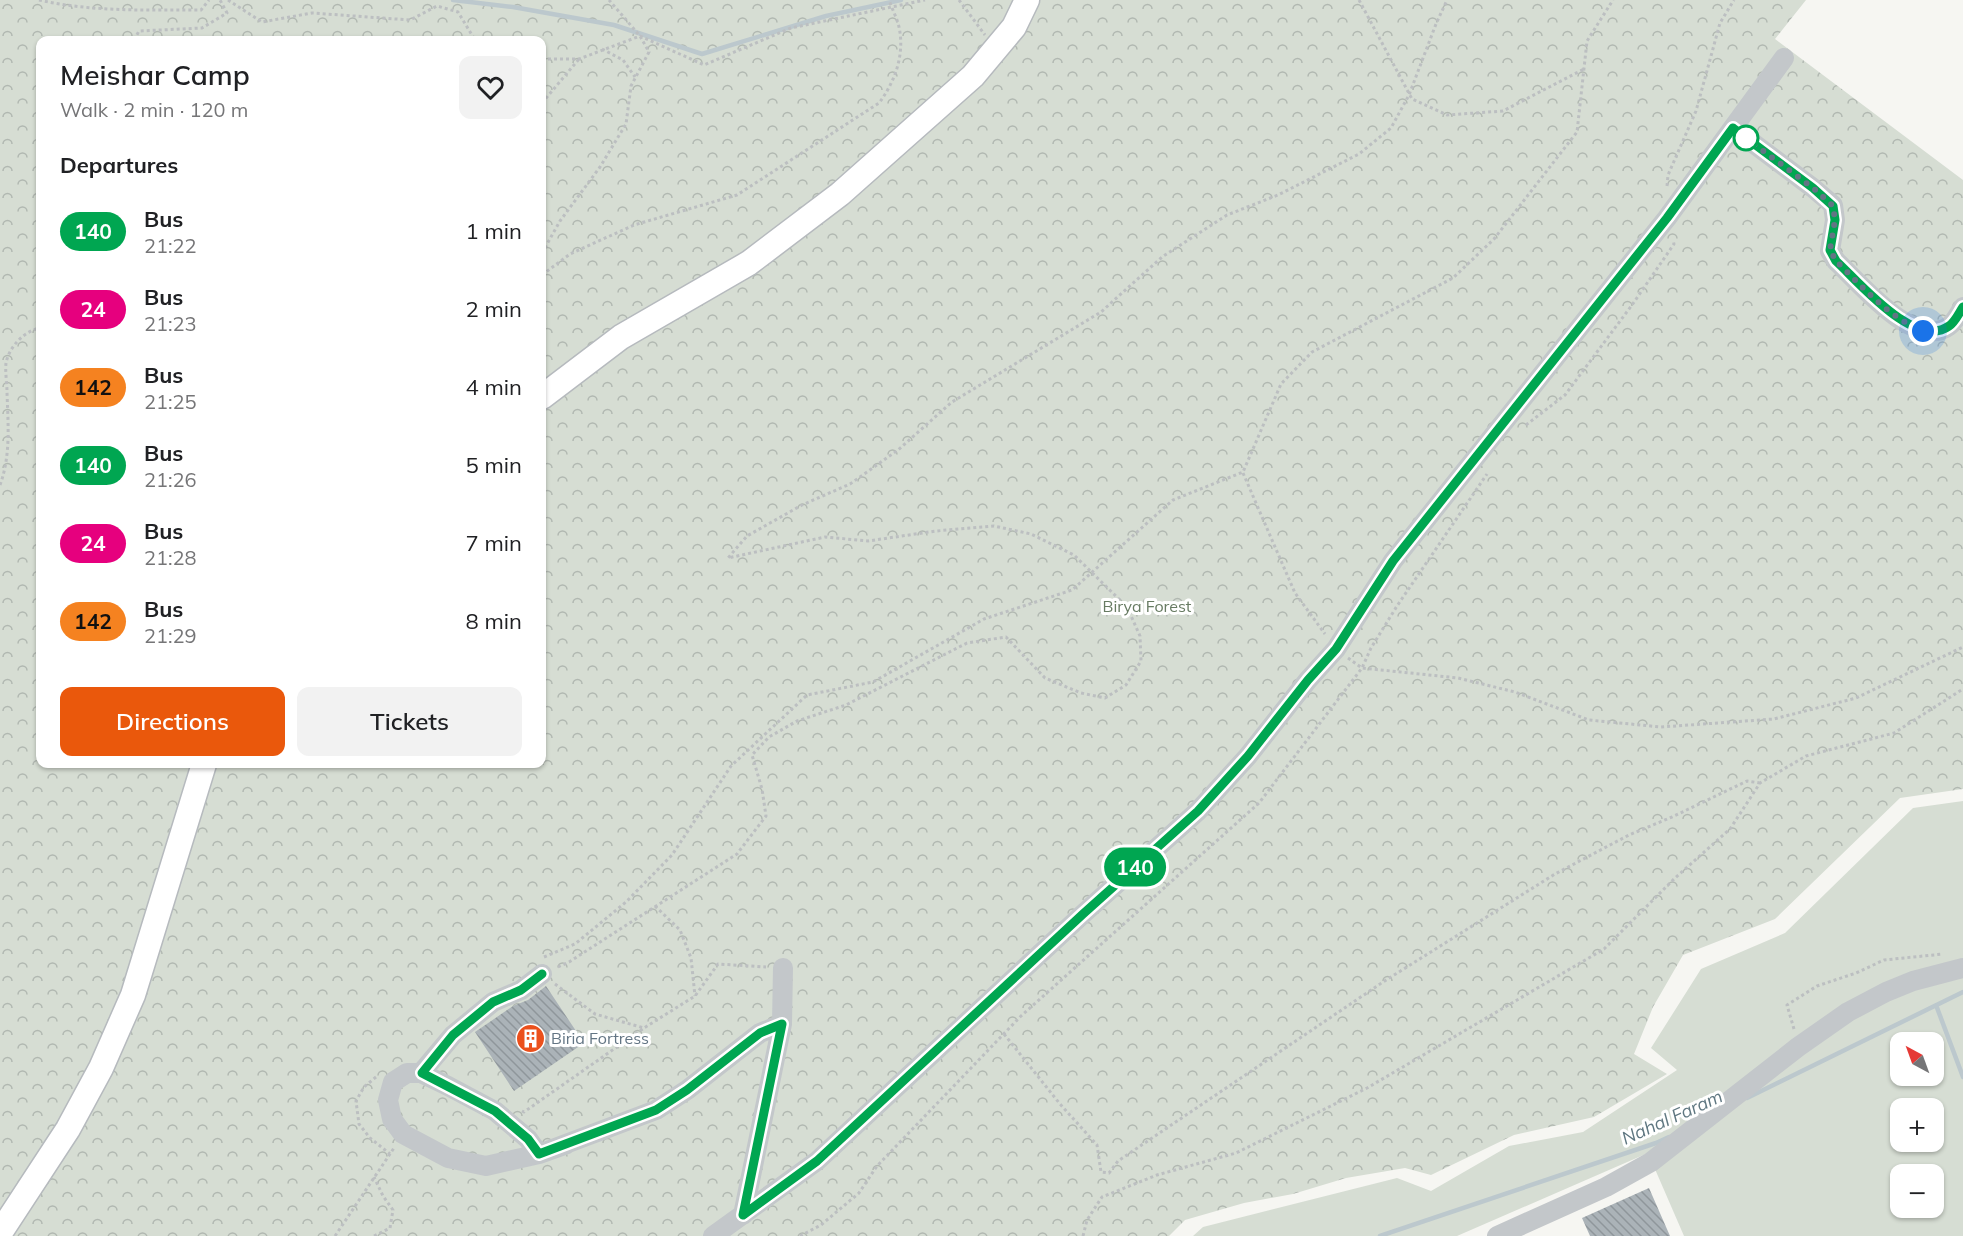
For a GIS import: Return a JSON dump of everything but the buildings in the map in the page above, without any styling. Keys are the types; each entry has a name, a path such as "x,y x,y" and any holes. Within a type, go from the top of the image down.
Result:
{"main road":[{"path":"546,394 621,337 749,263 840,194 973,76 1014,27 1027,0"},
{"path":"0,1233 68,1129 101,1068 133,995 203,768"}],"street":[{"path":"713,1236 817,1161 1083,914 1198,811 1248,756 1308,680 1336,649 1393,561 1667,218 1784,58"},
{"path":"1733,128 1813,188 1833,206 1835,220 1830,250 1836,261 1893,315 1909,326 1923,331 1938,331 1950,326 1963,307"},
{"path":"743,1215 782,1024 783,968"},
{"path":"1497,1236 1606,1187 1651,1162 1798,1047 1848,1012 1913,981 1963,968"},
{"path":"422,1073 453,1035 493,1002 521,990 542,974"},
{"path":"539,1154 656,1110 687,1090 760,1033 782,1024"},
{"path":"539,1154 528,1139 495,1111 422,1073 407,1073 393,1082 388,1100 392,1119 403,1134 448,1158 486,1166 539,1154 567,1144"}],"path":[{"path":"39,0 68,6 161,10 201,10 209,0"},
{"path":"136,36 139,31 202,28 227,13 220,0"},
{"path":"228,0 262,22 312,13 410,20 437,6 458,12 473,36"},
{"path":"546,246 560,221 600,167 626,124 631,86 649,52 640,36 609,0"},
{"path":"546,59 579,58 640,36 704,65 791,27 890,4 925,0"},
{"path":"959,0 986,38 997,47"},
{"path":"1359,0 1412,99 1447,115 1503,111 1584,69"},
{"path":"542,974 569,962 737,854 766,816 762,789 752,755 769,737 797,721 846,705 967,643 1006,637 1045,678 1082,693 1105,698 1126,685 1141,661 1140,636 1128,607 1074,555 1031,534 994,526 936,531 868,541 825,537 728,558 747,536 802,505 850,484 898,450 952,402 1101,312 1162,257 1227,214 1278,195 1359,154 1391,128 1409,95 1436,24 1448,0"},
{"path":"644,1028 595,1014 531,963 575,944 626,902 672,855 731,766 807,695 873,682 984,619 1072,590 1173,500 1243,472 1281,384 1312,352 1453,278 1494,239 1577,132 1587,41 1613,0"},
{"path":"1518,431 1565,395 1674,244 1667,218 1668,175 1696,111 1720,23 1734,0"},
{"path":"546,272 570,254 634,225 737,195 879,103 890,89 899,62 900,28 890,4"},
{"path":"602,49 623,60 635,78"},
{"path":"546,98 579,58"},
{"path":"0,486 5,471 8,446 6,362 16,341 36,329"},
{"path":"800,1236 820,1225 859,1193 877,1166 1020,1017 1259,803 1362,668 1371,648 1398,606 1491,468"},
{"path":"1243,472 1295,593 1336,649 1362,668 1458,678 1515,692 1589,720 1661,727 1774,719 1856,698 1963,646"},
{"path":"1083,1236 1087,1220 1102,1197 1157,1175 1236,1153 1368,1088 1604,949 1675,878 1730,829 1760,783 1806,756 1894,733 1963,689"},
{"path":"1004,1034 1060,1104 1098,1145 1101,1172 1109,1173 1118,1161 1383,982 1555,874 1629,835 1672,818 1747,782 1760,783"},
{"path":"655,906 680,930 691,958 694,996"},
{"path":"1798,1047 1788,1005 1807,992 1884,960 1945,954"},
{"path":"515,1108 524,1112 694,996 718,964 783,968"},
{"path":"335,1236 390,1154"},
{"path":"374,1177 393,1210 390,1228 374,1236"}],"green space":[{"name":"Birya Forest","path":"0,0 1806,0 1775,39 1963,180 1963,789 1900,798 1775,919 1683,955 1653,1007 1634,1054 1667,1074 1594,1117 1514,1135 1431,1175 1405,1168 1346,1178 1293,1194 1244,1203 1185,1220 1169,1236 0,1236"},
{"path":"1963,801 1963,1236 1684,1236 1648,1153 1457,1236 1193,1236 1203,1227 1397,1178 1431,1191 1509,1146 1583,1132 1677,1070 1651,1048 1701,969 1785,933 1913,808"}],"waterway":[{"path":"453,0 513,7 614,25 702,54 826,16 901,0"},
{"name":"Nahal Faram","path":"1747,1098 1963,992"},
{"path":"1936,1005 1963,1077"},
{"name":"Nahal Faram","path":"1380,1236 1669,1137"}],"bus line":[{"name":"140","path":"542,974 521,990 493,1002 453,1035 422,1073 495,1111 528,1139 539,1154 656,1110 687,1090 760,1033 782,1024 743,1215 817,1161 1083,914 1198,811 1248,756 1308,680 1336,649 1393,561 1667,218 1733,128 1813,188 1833,206 1835,220 1830,250 1836,261 1893,315 1909,326 1923,331 1938,331 1950,326 1963,307"}],"place":[{"name":"Biria Fortress","path":"530,1038"}],"route":[{"path":"1746,138 1813,188 1833,206 1835,220 1830,250 1836,261 1893,315 1909,326 1923,331"}]}
